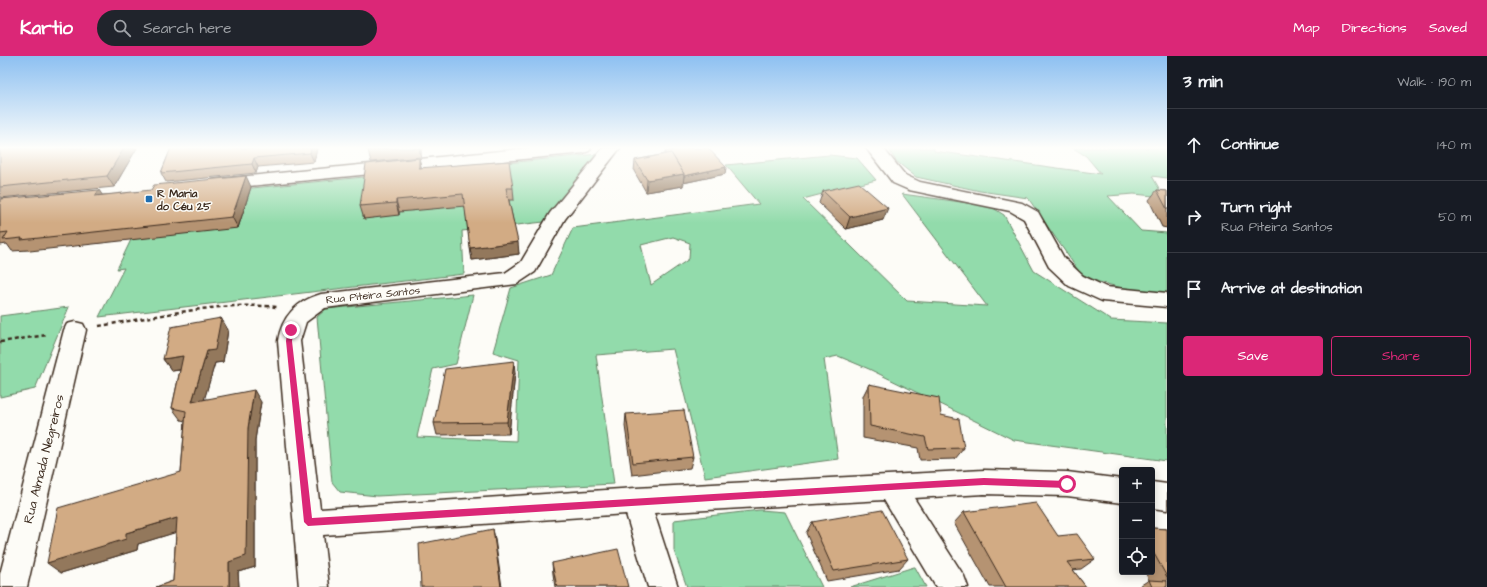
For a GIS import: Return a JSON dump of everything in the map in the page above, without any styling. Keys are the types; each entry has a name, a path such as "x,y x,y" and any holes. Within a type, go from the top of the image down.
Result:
{"street":[{"path":"202,186 335,173"},
{"name":"Rua Piteira Santos","path":"314,587 289,341 291,330 303,310 321,301 510,279 528,267 562,210 595,173"},
{"path":"894,173 899,179 915,186 1016,207 1031,216 1056,262 1076,281 1102,294 1167,300"},
{"name":"Rua Almada Negreiros","path":"12,587 76,330"},
{"path":"308,522 636,501 984,482 1067,484 1119,491"},
{"path":"891,486 953,587"},
{"path":"1155,495 1167,497"},
{"path":"636,501 663,587"}],"path":[{"path":"0,342 205,309 257,305"}],"green space":[{"path":"407,173 583,173 544,222 462,231 464,274 99,317 124,268 117,269 151,198"},
{"path":"733,173 870,173 876,180 803,199 907,301 987,306 902,194 990,206 1004,215 1034,271 1111,320 1167,323 1167,461 1014,440 869,369 838,356 824,359 838,459 705,477 673,349 596,355 614,484 377,496 340,492 332,482 317,317 326,309 473,295 456,364 433,369 417,437 516,441 519,360 493,352 511,288 551,275 573,228 759,204","holes":["673,237 690,243 689,259 651,285 641,245"]},
{"path":"911,173 1101,174 1100,173 1167,173 1167,178 1152,176 1164,197 1134,194 1108,196 1141,231 1167,233 1167,293 1122,288 1099,282 1080,273 1028,198 980,191 916,177"},
{"path":"69,307 35,389 0,397 0,316"},
{"path":"760,510 785,512 822,587 687,587 674,551 674,520"},
{"path":"914,567 926,587 850,587"}],"building":[{"path":"0,173 109,173 107,176 0,187"},
{"path":"365,173 511,173 513,188 506,188 518,242 470,248 463,194 396,200 396,203 360,206"},
{"path":"643,173 684,174 647,180"},
{"path":"683,173 699,173 684,176"},
{"path":"246,176 232,217 21,240 22,238 3,240 8,232 0,233 0,199 99,190 95,196 151,190 154,185"},
{"path":"859,183 888,208 850,217 823,191"},
{"path":"1157,190 1167,191 1167,209"},
{"path":"221,318 215,350 207,351 192,402 254,390 248,428 246,556 229,562 229,587 156,587 173,581 177,518 126,533 126,539 47,563 58,508 181,472 186,411 172,408 183,356 163,359 171,327"},
{"path":"514,361 507,422 434,423 445,369"},
{"path":"869,384 939,398 941,415 959,419 964,448 928,449 925,437 870,426"},
{"path":"684,410 693,457 633,463 626,414"},
{"path":"1036,503 1058,536 1077,534 1095,559 1067,562 1086,587 1006,587 964,512"},
{"path":"882,510 908,559 834,571 812,522"},
{"path":"1155,528 1167,529 1167,577 1155,555"},
{"path":"493,529 501,587 421,587 419,544"},
{"path":"618,549 628,587 557,587 552,563"},
{"path":"1149,580 1167,581 1167,587 1152,587"}],"place":[{"name":"R Maria do Céu 25","path":"149,199"}],"route":[{"path":"291,330 289,341 308,522 891,486 984,482 1067,484"}]}
